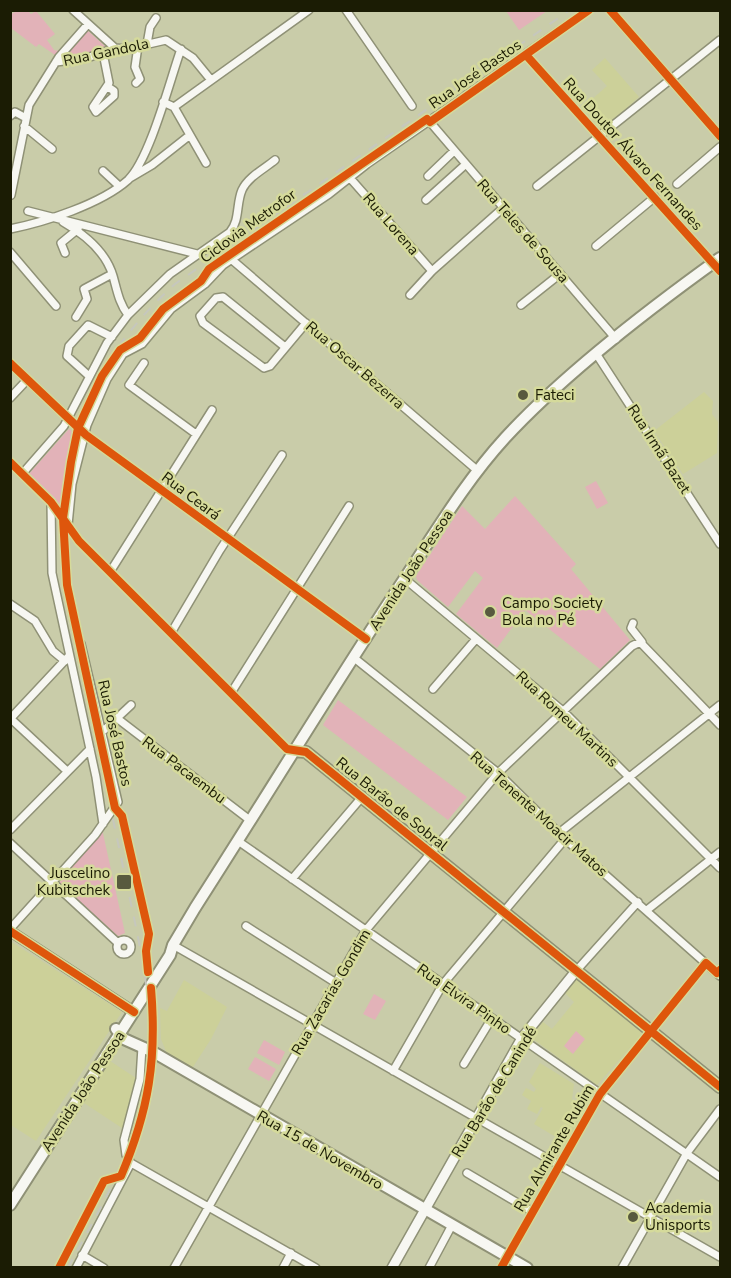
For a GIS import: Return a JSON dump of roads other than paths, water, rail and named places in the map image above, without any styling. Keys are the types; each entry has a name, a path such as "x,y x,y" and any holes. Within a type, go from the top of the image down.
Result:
{"main road":[{"name":"Avenida João Pessoa","path":"10,1205 131,1010 170,955 173,945 354,657 435,530 478,471 516,428 560,384 616,339 718,264"},
{"name":"Rua Barão de Sobral","path":"296,751 306,752 720,1088"},
{"path":"10,930 131,1010"},
{"name":"Rua Barão de Canindé","path":"392,1268 522,1038 576,970"},
{"name":"Avenida João Pessoa","path":"10,1195 118,1032"},
{"name":"Rua 15 de Novembro","path":"118,1032 527,1268"}],"street":[{"path":"73,10 115,48"},
{"path":"294,10 302,15"},
{"path":"174,107 309,10"},
{"path":"346,10 412,106"},
{"name":"Rua José Bastos","path":"68,525 72,484 91,416 118,359 142,344 171,309 205,284 213,273 231,259 589,10"},
{"path":"610,10 720,136"},
{"path":"147,44 149,32 156,18"},
{"name":"Rua Gandola","path":"11,195 18,150 34,94 56,62 88,24"},
{"name":"Rua Gandola","path":"56,62 103,53 115,48 127,49 166,40 181,49"},
{"path":"537,186 720,40"},
{"path":"136,83 140,79 135,67 138,46"},
{"path":"128,180 144,153 181,49 211,80"},
{"path":"96,112 93,107 109,83 103,53"},
{"name":"Rua Doutor Álvaro Fernandes","path":"526,55 718,264"},
{"path":"163,102 174,107 206,163"},
{"path":"10,116 15,112 52,149"},
{"name":"Rua Teles de Sousa","path":"430,122 616,339"},
{"path":"10,229 31,226 100,199 118,185 152,165 190,135"},
{"path":"10,147 18,150"},
{"path":"677,184 720,147"},
{"path":"428,176 454,151"},
{"path":"22,474 69,418 89,376 128,315 170,274 230,232 236,223 242,190 249,180 275,160"},
{"path":"426,200 466,164"},
{"path":"103,171 118,185"},
{"name":"Rua Lorena","path":"350,178 432,271"},
{"path":"596,246 655,197"},
{"path":"410,295 432,271 503,208"},
{"path":"28,211 197,254"},
{"path":"55,217 78,229 98,251 112,274 120,303 128,315"},
{"path":"65,253 61,243 78,229"},
{"path":"10,252 56,306"},
{"name":"Rua Oscar Bezerra","path":"231,259 287,303 306,323 478,471"},
{"path":"76,317 87,299 84,289 112,274"},
{"path":"521,305 560,274"},
{"path":"285,347 223,297 216,298 200,316 203,323 264,368 270,366 306,323"},
{"path":"89,376 66,354 69,346 88,325 112,337"},
{"name":"Rua Irmã Bazet","path":"597,355 720,544"},
{"name":"Rua Ceará","path":"10,363 86,435 366,639"},
{"path":"144,363 129,385 196,434"},
{"path":"10,398 27,380"},
{"path":"110,572 212,410"},
{"path":"171,633 282,455"},
{"name":"Rua Barão de Sobral","path":"10,462 51,502 78,541 287,749 296,751"},
{"name":"Rua José Bastos","path":"51,502 52,573 67,659 90,748 103,824"},
{"path":"231,693 350,506"},
{"name":"Rua Romeu Martins","path":"405,579 564,712 720,868"},
{"path":"11,606 35,621 53,651 67,659 11,718 67,771"},
{"path":"633,623 631,628 642,642 720,725"},
{"path":"433,689 476,639"},
{"name":"Rua Zacarias Gondim","path":"174,1268 366,930 429,851 498,773 632,646 642,642"},
{"name":"Rua José Bastos","path":"81,644 118,802 103,824"},
{"name":"Rua Tenente Moacir Matos","path":"354,657 498,773 562,836 719,973"},
{"path":"101,733 131,705"},
{"path":"393,1071 443,984 562,836 720,705"},
{"name":"Rua Pacaembu","path":"118,719 251,821"},
{"path":"10,830 90,748"},
{"path":"292,879 362,797"},
{"path":"10,930 103,824"},
{"name":"Rua Elvira Pinho","path":"238,841 720,1177"},
{"path":"10,843 118,943"},
{"path":"647,910 720,852"},
{"name":"Rua Barão de Canindé","path":"576,970 638,902"},
{"path":"246,926 336,983"},
{"path":"173,945 720,1257"},
{"name":"Rua Almirante Rubim","path":"501,1268 600,1094 706,963"},
{"path":"464,1064 492,1018"},
{"path":"142,1047 140,1079 124,1140 126,1155 131,1163 316,1268"},
{"path":"622,1268 687,1153 720,1109"},
{"path":"76,1268 131,1163"},
{"path":"467,1173 533,1212"},
{"path":"429,1268 452,1225"},
{"path":"283,1268 291,1253"},
{"path":"82,1255 104,1268"}],"railway":[{"path":"68,1268 113,1184 132,1140 145,1094 150,1034 140,945 63,587 60,542 62,500 68,459 80,420 96,384 117,349 143,316 175,284 570,10"}],"place":[{"name":"Fateci","path":"523,395"},
{"name":"Campo Society Bola no Pé","path":"490,612"},
{"name":"Juscelino Kubitschek","path":"124,882"},
{"name":"Academia Unisports","path":"633,1217"}]}
